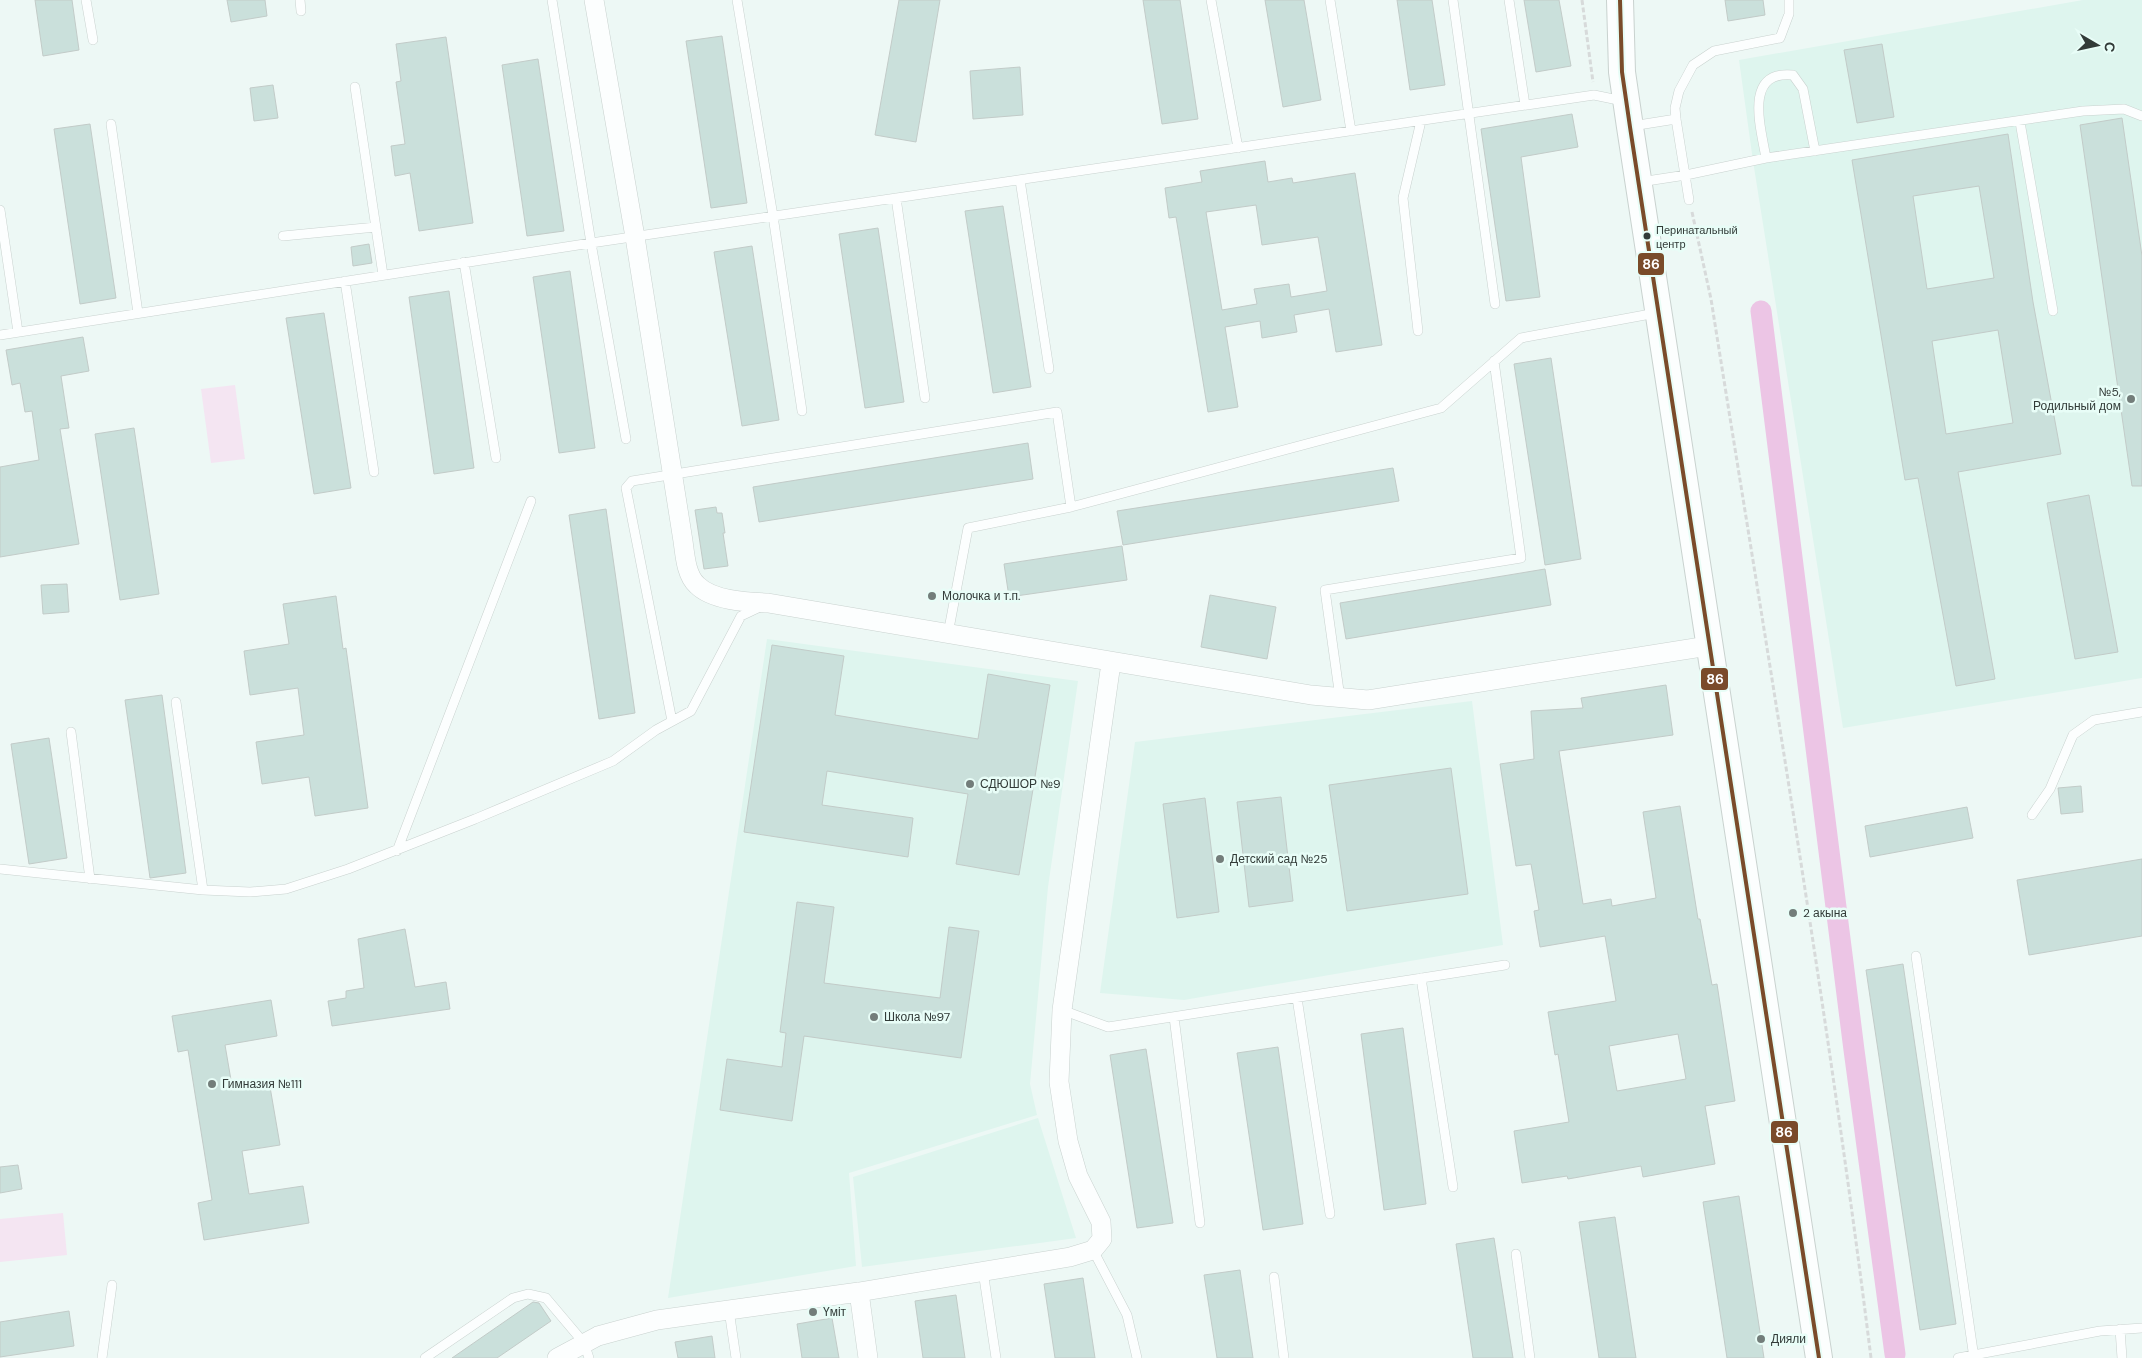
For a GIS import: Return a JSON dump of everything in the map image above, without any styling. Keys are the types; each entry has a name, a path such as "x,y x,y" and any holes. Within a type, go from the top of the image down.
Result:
{"main road":[{"path":"1604,0 1622,72 1708,646 1819,1358"},
{"path":"1620,0 1622,72"},
{"path":"1622,72 1630,0"}],"street":[{"path":"594,0 635,237 688,570 697,585 717,596 742,602 768,603 1311,695 1368,700 1708,646"},
{"path":"557,1358 587,1351 598,1336 657,1320 859,1292 1070,1257 1093,1250 1102,1239 1102,1222 1078,1176 1068,1141 1059,1082 1062,1010 1111,662"},
{"path":"859,1292 868,1358"}],"lane":[{"path":"86,0 93,40"},
{"path":"300,0 301,11"},
{"path":"552,0 590,242 626,439"},
{"path":"737,0 773,216 802,410"},
{"path":"1211,0 1238,148"},
{"path":"1330,0 1351,131"},
{"path":"1453,0 1495,304"},
{"path":"1510,0 1526,105"},
{"path":"1689,200 1676,120 1675,108 1678,91 1693,65 1714,51 1780,38 1789,14 1789,0"},
{"path":"1766,158 1758,108 1760,93 1770,79 1780,73 1793,75 1803,89 1815,151"},
{"path":"355,87 383,275"},
{"path":"0,335 590,242 635,237 1594,95 1628,114 1676,120"},
{"path":"1638,182 1686,175 1766,158 2020,122 2084,111 2124,109 2142,116"},
{"path":"1418,331 1403,198 1421,120"},
{"path":"2020,122 2053,310"},
{"path":"111,124 138,313"},
{"path":"1020,180 1049,369"},
{"path":"896,198 925,398"},
{"path":"0,210 18,332"},
{"path":"283,236 376,227"},
{"path":"464,262 496,458"},
{"path":"345,281 374,472"},
{"path":"948,634 968,528 1070,507 1441,408 1521,338 1658,312"},
{"path":"1340,698 1325,590 1521,558 1494,361"},
{"path":"672,721 626,488 632,481 1056,412 1070,507"},
{"path":"396,851 531,502"},
{"path":"0,869 203,890 250,892 286,889 396,851 613,761 656,730 691,711 741,616 768,603"},
{"path":"176,702 203,890"},
{"path":"2032,815 2050,789 2073,734 2094,720 2142,712"},
{"path":"71,732 90,879"},
{"path":"1916,956 1974,1356"},
{"path":"1062,1010 1108,1027 1505,965"},
{"path":"1421,978 1453,1188"},
{"path":"1297,998 1330,1214"},
{"path":"1174,1017 1200,1223"},
{"path":"1093,1250 1127,1314 1137,1358"},
{"path":"1516,1254 1530,1358"},
{"path":"983,1271 996,1358"},
{"path":"1274,1277 1284,1358"},
{"path":"102,1358 112,1285"},
{"path":"425,1358 513,1298 528,1294 546,1298 587,1351"},
{"path":"729,1310 736,1358"},
{"path":"1958,1358 2100,1331 2142,1328"},
{"path":"2120,1329 2122,1358"}],"path":[{"path":"1582,0 1594,95"},
{"path":"1689,200 1711,299 1827,1034 1853,1210 1871,1358"}],"shaded area":[{"path":"2083,0 2142,0 2142,678 1843,728 1753,161 1739,60"},
{"path":"235,385 245,459 211,463 201,389"},
{"path":"767,639 1078,681 1048,887 1030,1084 1037,1115 849,1173 856,1266 668,1298"},
{"path":"1472,701 1503,945 1184,1000 1100,993 1135,742"},
{"path":"1038,1118 1076,1238 862,1267 853,1177"},
{"path":"63,1213 67,1255 0,1262 0,1219"}],"building":[{"path":"35,0 72,0 79,50 43,56"},
{"path":"227,0 265,0 267,16 231,22"},
{"path":"899,0 940,0 916,142 875,135"},
{"path":"1143,0 1180,0 1198,119 1162,124"},
{"path":"1265,0 1304,0 1321,100 1283,107"},
{"path":"1397,0 1432,0 1445,85 1410,90"},
{"path":"1524,0 1559,0 1571,66 1536,72"},
{"path":"1725,0 1763,0 1765,15 1728,21"},
{"path":"722,36 747,203 711,208 686,41"},
{"path":"446,37 473,223 419,231 410,173 395,176 391,146 405,144 396,82 401,81 396,44"},
{"path":"1882,44 1894,117 1857,123 1844,50"},
{"path":"538,59 564,231 527,236 502,65"},
{"path":"1020,67 1023,115 973,119 970,71"},
{"path":"273,85 278,118 254,121 250,88"},
{"path":"1572,114 1578,147 1521,157 1540,297 1506,301 1481,129"},
{"name":"№5, Родильный дом","path":"2122,118 2142,256 2142,486 2132,486 2080,125"},
{"path":"90,124 116,298 80,304 54,129"},
{"path":"2008,134 2033,302 2061,454 1958,472 1995,679 1956,686 1918,478 1905,480 1852,160","holes":["1979,186 1994,278 1927,289 1913,196","1998,330 2013,423 1946,434 1932,341"]},
{"path":"1265,161 1268,182 1292,178 1293,183 1355,173 1382,345 1336,352 1329,309 1294,315 1297,332 1262,338 1260,321 1225,327 1238,407 1208,412 1176,217 1169,218 1165,188 1202,182 1200,171","holes":["1256,205 1262,245 1318,237 1327,291 1291,297 1289,284 1254,289 1257,304 1222,310 1206,212"]},
{"path":"1003,206 1031,387 993,393 965,211"},
{"path":"878,228 904,402 865,408 839,234"},
{"path":"369,244 372,263 353,266 351,247"},
{"path":"752,246 779,420 742,426 714,252"},
{"path":"570,271 595,448 559,453 533,277"},
{"path":"449,291 474,468 434,474 409,297"},
{"path":"324,313 351,488 314,494 286,318"},
{"path":"83,337 89,371 61,376 69,428 60,429 79,544 0,557 0,467 39,460 32,411 25,412 20,383 12,385 6,350"},
{"path":"1551,358 1581,559 1545,565 1514,364"},
{"path":"134,428 159,594 120,600 95,434"},
{"path":"1028,443 1033,479 759,522 753,487"},
{"path":"1393,468 1399,501 1123,545 1117,511"},
{"path":"2089,495 2118,652 2075,659 2047,503"},
{"path":"716,507 717,513 722,513 728,566 704,569 695,510"},
{"path":"606,509 635,713 599,719 569,515"},
{"path":"1122,546 1127,580 1009,597 1004,564"},
{"path":"1545,569 1551,605 1346,639 1340,603"},
{"path":"67,584 69,612 43,614 41,585"},
{"path":"1210,595 1276,607 1267,659 1201,647"},
{"path":"336,596 343,649 346,648 368,808 315,816 309,777 262,784 256,742 304,735 298,688 250,695 244,651 289,644 283,604"},
{"path":"772,645 844,656 835,715 978,739 988,674 1050,685 1019,875 956,864 968,794 827,771 822,805 913,818 908,857 744,832"},
{"path":"1666,685 1673,735 1559,751 1583,904 1611,899 1612,906 1656,898 1643,812 1680,806 1698,919 1700,919 1712,985 1717,984 1735,1101 1705,1106 1715,1164 1643,1177 1641,1166 1568,1179 1567,1176 1522,1183 1514,1131 1569,1122 1558,1054 1555,1055 1548,1012 1616,1001 1605,936 1540,947 1534,911 1539,910 1531,864 1516,866 1500,764 1534,759 1531,711 1583,708 1581,698","holes":["1678,1034 1686,1079 1617,1091 1609,1046"]},
{"path":"162,695 186,873 150,878 125,700"},
{"path":"49,738 67,858 29,864 11,744"},
{"path":"1451,768 1468,894 1347,911 1329,785"},
{"path":"2081,786 2083,812 2061,814 2058,788"},
{"path":"1281,797 1293,901 1249,907 1237,802"},
{"path":"1205,798 1219,912 1177,918 1163,804"},
{"path":"1967,807 1973,838 1870,857 1865,826"},
{"path":"2142,859 2142,936 2029,955 2017,880"},
{"name":"Школа №97","path":"797,902 834,907 824,983 940,998 949,927 979,931 961,1058 804,1036 792,1121 720,1110 727,1059 782,1067 786,1033 780,1032"},
{"path":"405,929 415,987 446,982 450,1009 332,1026 328,1001 346,998 346,991 364,988 358,939"},
{"path":"1903,964 1956,1324 1920,1330 1866,970"},
{"name":"Гимназия №111","path":"271,1000 277,1036 225,1045 232,1086 269,1081 280,1145 242,1151 249,1194 303,1186 309,1223 204,1240 198,1203 212,1200 188,1050 178,1052 172,1016"},
{"path":"1403,1028 1426,1204 1384,1210 1361,1034"},
{"path":"1278,1047 1303,1224 1263,1230 1237,1053"},
{"path":"1146,1049 1173,1223 1137,1228 1110,1055"},
{"path":"18,1165 22,1189 0,1193 0,1167"},
{"path":"1739,1196 1764,1358 1727,1358 1703,1202"},
{"path":"1615,1217 1636,1358 1599,1358 1579,1222"},
{"path":"1494,1238 1513,1358 1473,1358 1456,1244"},
{"path":"1240,1270 1253,1358 1217,1358 1204,1275"},
{"path":"1083,1278 1095,1358 1055,1358 1044,1284"},
{"path":"956,1295 965,1358 923,1358 915,1301"},
{"path":"533,1302 539,1303 551,1321 497,1358 452,1358"},
{"path":"69,1311 74,1346 0,1357 0,1322"},
{"path":"832,1318 839,1358 802,1358 797,1324"},
{"path":"712,1336 715,1358 678,1358 675,1342"}],"waterway":[{"path":"1761,311 1854,1050 1895,1354"}],"transit line":[{"name":"86","path":"1620,0 1622,72 1630,127 1819,1358"}],"place":[{"name":"Перинатальный центр","path":"1647,236"},
{"name":"№5, Родильный дом","path":"2131,399"},
{"name":"Молочка и т.п.","path":"932,596"},
{"name":"СДЮШОР №9","path":"970,784"},
{"name":"Детский сад №25","path":"1220,859"},
{"name":"2 акына","path":"1793,913"},
{"name":"Школа №97","path":"874,1017"},
{"name":"Гимназия №111","path":"212,1084"},
{"name":"Үміт","path":"813,1312"},
{"name":"Дияли","path":"1761,1339"}]}
